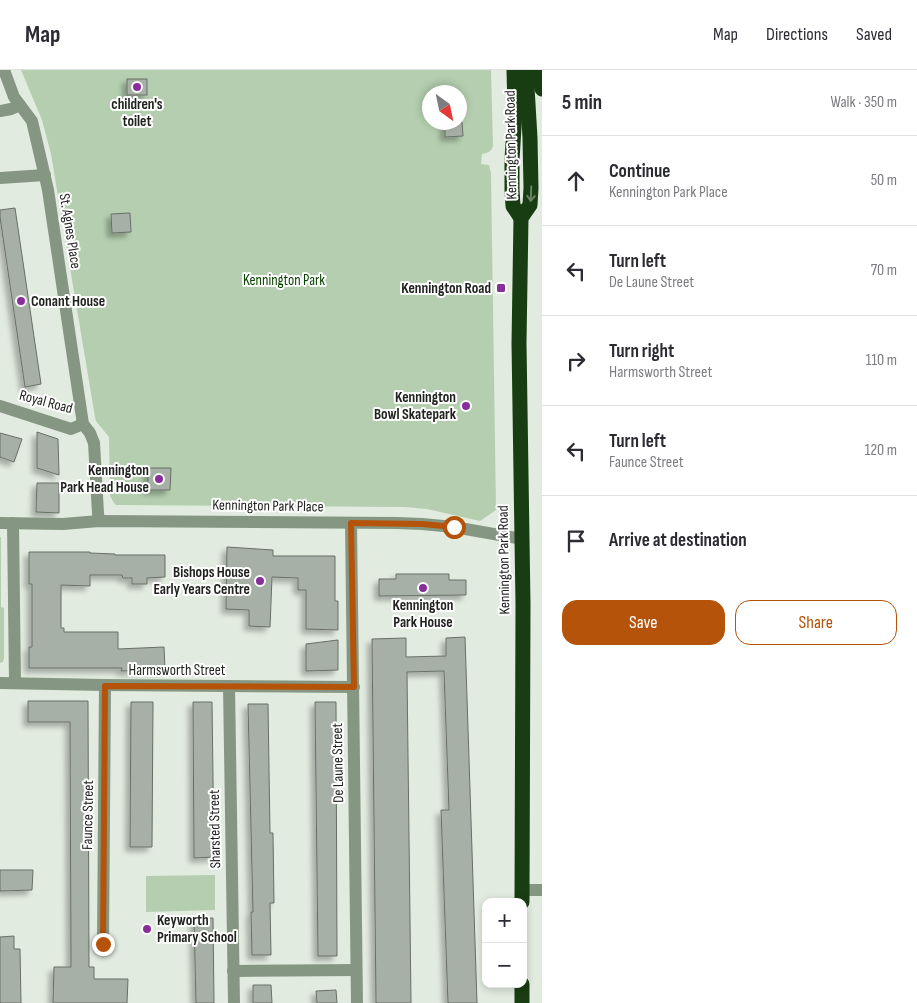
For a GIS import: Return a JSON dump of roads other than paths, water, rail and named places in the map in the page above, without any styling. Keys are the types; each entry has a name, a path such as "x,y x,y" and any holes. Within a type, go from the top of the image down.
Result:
{"highway":[{"name":"Kennington Park Road","path":"514,70 513,206 521,218"},
{"name":"Kennington Park Road","path":"522,896 522,539 519,343 521,218 530,205 536,139 526,70"},
{"path":"538,70 542,89"},
{"path":"513,137 536,139"},
{"path":"522,988 522,1003"}],"street":[{"name":"St. Agnes Place","path":"4,70 14,97 32,121 45,175 83,424 90,433 94,443 99,521"},
{"path":"0,111 20,106"},
{"path":"0,178 45,175"},
{"name":"Royal Road","path":"0,406 71,429 83,424"},
{"name":"Kennington Park Place","path":"0,523 63,524 99,521 422,524 454,527 522,539"},
{"path":"13,523 15,683"},
{"name":"De Laune Street","path":"351,523 357,1003"},
{"name":"Harmsworth Street","path":"0,683 105,686 354,687"},
{"name":"Faunce Street","path":"103,944 105,686"},
{"name":"Sharsted Street","path":"229,686 234,1003"},
{"path":"522,896 542,890"},
{"path":"233,971 356,970"}],"place":[{"name":"children's toilet","path":"137,87"},
{"name":"Kennington Road","path":"501,288"},
{"name":"Conant House","path":"21,301"},
{"name":"Kennington Bowl Skatepark","path":"466,406"},
{"name":"Kennington Park Head House","path":"159,479"},
{"name":"Bishops House Early Years Centre","path":"260,581"},
{"name":"Kennington Park House","path":"423,588"},
{"name":"Keyworth Primary School","path":"147,929"}],"park label":[{"name":"Kennington Park","path":"284,280"}]}
